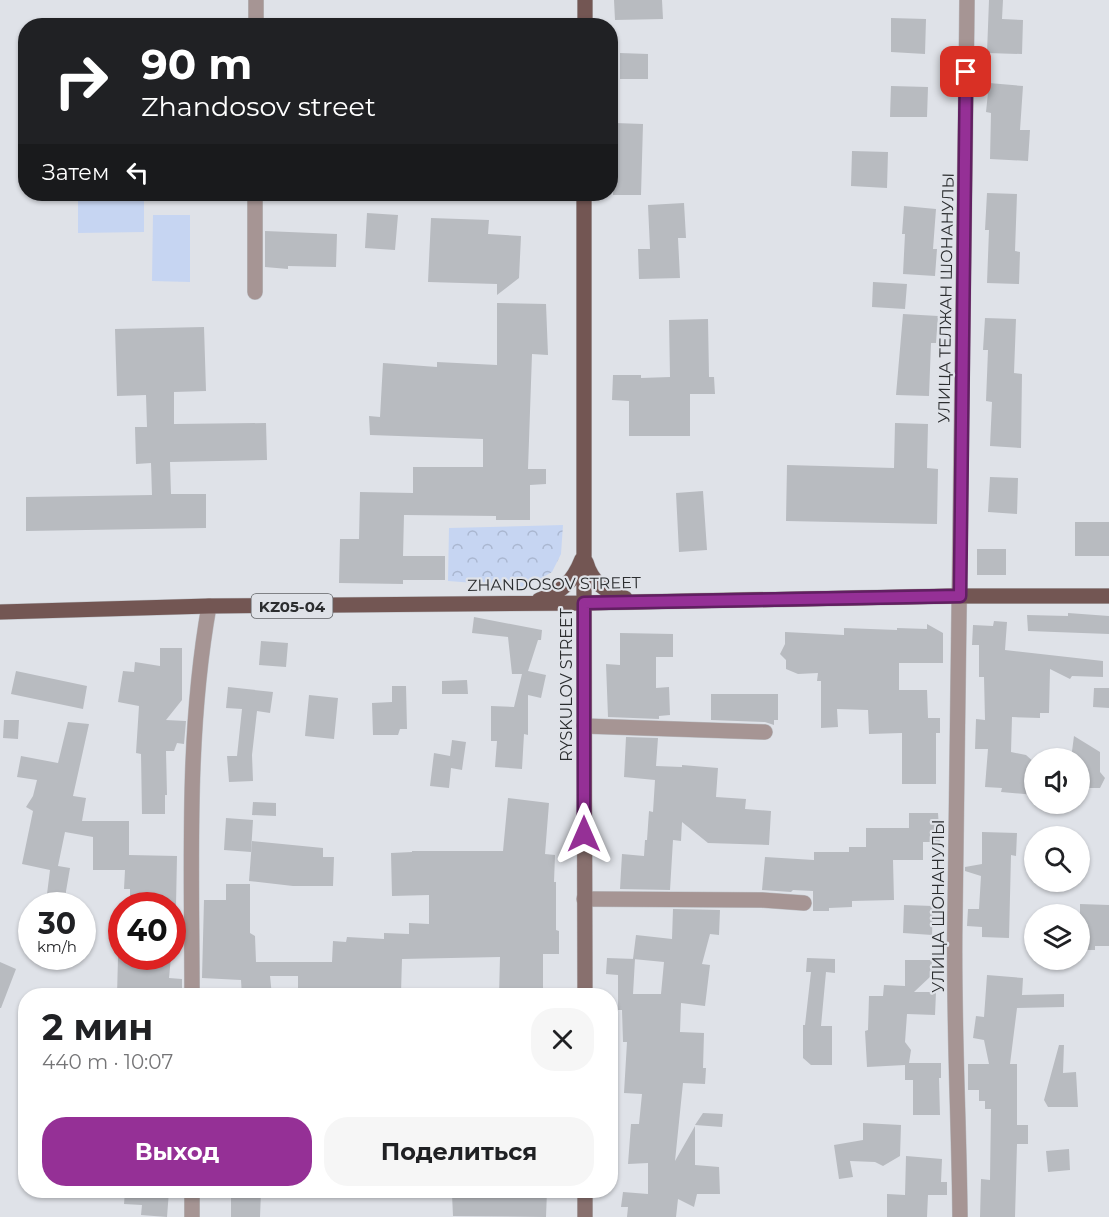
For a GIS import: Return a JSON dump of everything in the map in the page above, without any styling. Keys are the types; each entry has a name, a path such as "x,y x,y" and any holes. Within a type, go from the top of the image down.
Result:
{"main road":[{"path":"585,0 585,18"},
{"name":"RYSKULOV STREET","path":"584,201 584,603"},
{"name":"KZ05-04","path":"584,553 590,575 602,589 635,601"},
{"name":"KZ05-04","path":"531,603 551,596 563,588 576,575 584,553"},
{"name":"ZHANDOSOV STREET","path":"0,612 209,606 1109,596"}],"street":[{"path":"256,0 256,18"},
{"name":"УЛИЦА ТЕЛЖАН ШОНАНУЛЫ","path":"960,596 967,0"},
{"path":"255,201 255,292"},
{"name":"УЛИЦА ШОНАНУЛЫ","path":"960,596 956,708 955,918 960,1217"},
{"name":"RYSKULOV STREET","path":"584,603 585,988"},
{"path":"192,988 192,779 199,681 209,606"},
{"path":"0,612 0,617"},
{"path":"584,726 765,732"},
{"path":"584,899 762,900 804,903"},
{"path":"192,1198 192,1217"},
{"path":"585,1198 585,1217"}],"green space":[{"path":"78,201 144,201 144,232 78,233"},
{"path":"153,215 190,215 190,282 152,281"},
{"path":"563,525 561,554 552,572 525,587 448,581 449,528"}],"building":[{"path":"614,0 662,0 663,19 618,20 615,18"},
{"path":"989,0 1003,0 1002,19 1023,20 1022,54 987,53"},
{"path":"891,18 926,19 925,54 891,52"},
{"path":"620,53 648,54 648,79 620,79"},
{"path":"989,83 1023,86 1020,130 1030,130 1028,161 990,159 991,113 986,112"},
{"path":"891,86 928,87 927,117 890,117"},
{"path":"618,123 643,124 641,195 618,195"},
{"path":"852,151 888,152 887,188 851,186"},
{"path":"987,193 1017,194 1015,251 1020,252 1019,284 987,283 989,230 985,230"},
{"path":"684,203 686,238 678,238 680,278 639,279 638,249 650,249 648,205"},
{"path":"904,206 936,209 933,249 937,249 935,276 903,274"},
{"path":"367,213 398,215 395,250 365,248"},
{"path":"431,218 489,220 488,234 521,236 519,278 497,295 497,284 428,282"},
{"path":"265,231 337,234 336,267 288,266 288,269 265,267"},
{"path":"873,282 907,284 905,309 872,307"},
{"path":"497,303 546,304 548,355 532,354 528,469 546,469 546,484 530,485 530,520 496,520 496,516 404,515 403,556 445,556 445,580 403,580 403,584 339,583 340,539 359,539 360,492 413,493 413,467 483,467 483,439 370,435 369,416 380,417 383,363 437,367 437,362 497,365"},
{"path":"903,314 938,316 936,343 931,343 929,396 896,395"},
{"path":"985,318 1016,319 1014,373 1022,374 1021,448 990,446 992,402 986,401 988,350 983,350"},
{"path":"708,319 709,377 714,377 715,394 690,394 690,436 629,436 629,401 612,400 613,375 641,375 641,378 670,377 669,320"},
{"path":"204,327 206,391 174,392 174,424 266,423 267,460 170,462 171,494 206,494 206,528 26,531 26,497 152,495 151,463 136,464 135,427 147,427 146,395 117,396 115,329"},
{"path":"895,423 928,424 927,468 938,469 937,524 786,521 787,465 894,468"},
{"path":"990,477 1018,478 1017,514 988,512"},
{"path":"703,491 707,550 679,552 676,493"},
{"path":"1075,522 1109,522 1109,556 1075,556"},
{"path":"977,549 1006,549 1006,575 977,575"},
{"path":"1068,613 1109,616 1109,634 1028,631 1027,615 1068,616"},
{"path":"474,617 542,630 541,640 538,640 528,671 546,675 541,698 528,695 528,735 524,734 522,769 495,767 497,741 491,741 491,706 514,707 522,674 512,674 508,637 472,633"},
{"path":"994,621 1007,622 1005,650 1103,661 1103,677 1072,676 1070,679 1050,669 1049,713 1040,713 1040,718 1012,717 1011,752 1024,755 1024,794 1001,792 1002,788 985,787 988,749 975,749 976,719 985,720 984,677 979,677 979,645 972,645 973,625 993,626"},
{"path":"927,624 943,633 943,663 899,663 899,690 927,690 928,718 940,718 940,733 936,733 936,784 902,784 902,733 869,734 868,710 837,709 838,727 821,728 821,681 817,681 818,673 798,674 786,669 786,660 780,654 785,644 785,632 844,635 844,628 927,629"},
{"path":"620,633 673,634 673,657 656,657 656,688 669,687 670,715 659,716 659,719 608,717 606,664 620,665"},
{"path":"261,641 288,643 286,667 259,665"},
{"path":"160,648 182,648 182,700 166,720 186,721 184,744 177,743 174,751 166,751 165,814 142,814 141,754 136,753 139,706 118,702 123,671 134,672 135,662 160,666"},
{"path":"16,671 87,686 83,709 11,694"},
{"path":"467,680 468,694 442,694 442,681"},
{"path":"392,686 406,686 407,729 400,729 398,735 373,735 372,703 392,702"},
{"path":"228,687 273,692 270,713 257,711 252,755 253,781 229,782 227,756 237,756 242,709 226,708"},
{"path":"1094,688 1109,688 1109,708 1093,707"},
{"path":"711,694 778,694 778,720 774,720 774,725 765,722 711,720"},
{"path":"309,695 338,698 334,739 305,736"},
{"path":"4,720 19,720 18,739 3,738"},
{"path":"68,722 89,724 73,796 86,798 82,821 129,821 129,855 177,856 176,892 130,892 130,889 124,889 125,870 93,870 93,837 65,832 58,866 70,868 66,892 47,892 50,870 22,864 33,811 26,807 33,796 37,780 17,777 21,756 58,763"},
{"path":"1074,736 1100,752 1100,772 1105,778 1100,788 1090,788 1090,748 1072,748"},
{"path":"626,737 658,738 656,766 682,767 682,765 718,768 716,797 746,799 745,809 771,811 769,845 708,843 682,822 681,841 673,840 670,890 620,889 622,854 644,856 649,811 653,812 655,780 624,777"},
{"path":"452,740 466,742 462,770 451,768 449,788 430,786 434,753 450,756"},
{"path":"508,798 549,803 545,854 555,855 554,882 556,882 556,930 559,931 559,954 543,954 543,988 499,988 500,957 402,959 401,988 298,988 298,976 270,976 271,988 242,988 241,980 202,978 204,900 226,900 226,884 250,884 250,933 255,936 256,962 332,962 333,941 346,942 347,937 384,939 384,933 409,934 409,923 429,924 429,895 392,896 391,853 503,851"},
{"path":"253,802 276,803 276,816 252,815"},
{"path":"909,813 938,813 940,842 923,842 923,860 893,860 894,900 852,901 852,907 813,911 813,891 762,890 765,857 814,860 814,852 849,852 849,847 866,847 866,828 909,828"},
{"path":"226,818 253,820 251,852 224,850"},
{"path":"982,832 1017,833 1016,856 1011,855 1009,938 982,937 982,927 967,926 968,909 979,909 981,876 965,871 965,867 982,864"},
{"path":"252,841 323,848 323,857 334,857 333,886 293,886 249,881"},
{"path":"1090,904 1109,905 1109,946 1095,946 1095,950 1090,950"},
{"path":"904,905 933,906 932,935 903,933"},
{"path":"673,909 720,910 719,935 710,934 702,964 710,965 705,1006 681,1003 680,1032 704,1033 703,1068 706,1068 705,1084 683,1083 675,1161 695,1126 695,1165 719,1167 720,1194 697,1194 694,1207 678,1199 676,1217 627,1217 628,1207 621,1207 623,1192 648,1194 648,1163 628,1164 631,1124 639,1124 642,1094 624,1093 627,1042 623,1042 622,1010 618,1010 618,975 606,974 607,958 633,959 636,935 672,939","holes":["635,959 664,962 661,994 633,994"]},
{"path":"807,958 835,959 835,973 826,972 821,1026 832,1026 832,1065 811,1065 803,1058 803,1025 805,1025 811,972 806,972"},
{"path":"905,960 932,960 931,976 914,992 936,992 935,1015 907,1014 905,1042 911,1050 909,1063 941,1063 940,1115 913,1115 913,1080 905,1080 905,1065 867,1067 865,1031 868,1030 869,996 883,996 884,985 905,986"},
{"path":"0,962 16,969 1,1008 0,1008"},
{"path":"118,970 170,970 169,978 182,979 182,988 117,988"},
{"path":"987,975 1023,978 1022,995 1064,994 1064,1007 1017,1008 1010,1064 1017,1064 1017,1125 1028,1125 1028,1144 1017,1144 1015,1217 980,1217 981,1179 990,1180 991,1109 985,1109 985,1101 979,1101 979,1090 968,1090 968,1064 989,1064 984,1040 973,1038 976,1016 984,1017"},
{"path":"1059,1045 1064,1045 1063,1073 1076,1072 1078,1107 1048,1107 1044,1100"},
{"path":"703,1113 723,1114 722,1127 695,1125"},
{"path":"863,1123 901,1125 900,1156 883,1166 875,1162 850,1161 853,1177 839,1179 834,1145 863,1140"},
{"path":"1069,1149 1070,1170 1048,1172 1046,1151"},
{"path":"906,1156 942,1159 941,1182 947,1182 947,1195 928,1195 927,1217 887,1217 887,1194 905,1195"},
{"path":"124,1198 168,1198 167,1217 141,1215 142,1205 124,1204"},
{"path":"231,1198 261,1198 260,1217 231,1217"},
{"path":"452,1198 547,1198 546,1217 453,1216"}],"route":[{"path":"584,834 584,603 960,596 966,72"}]}
